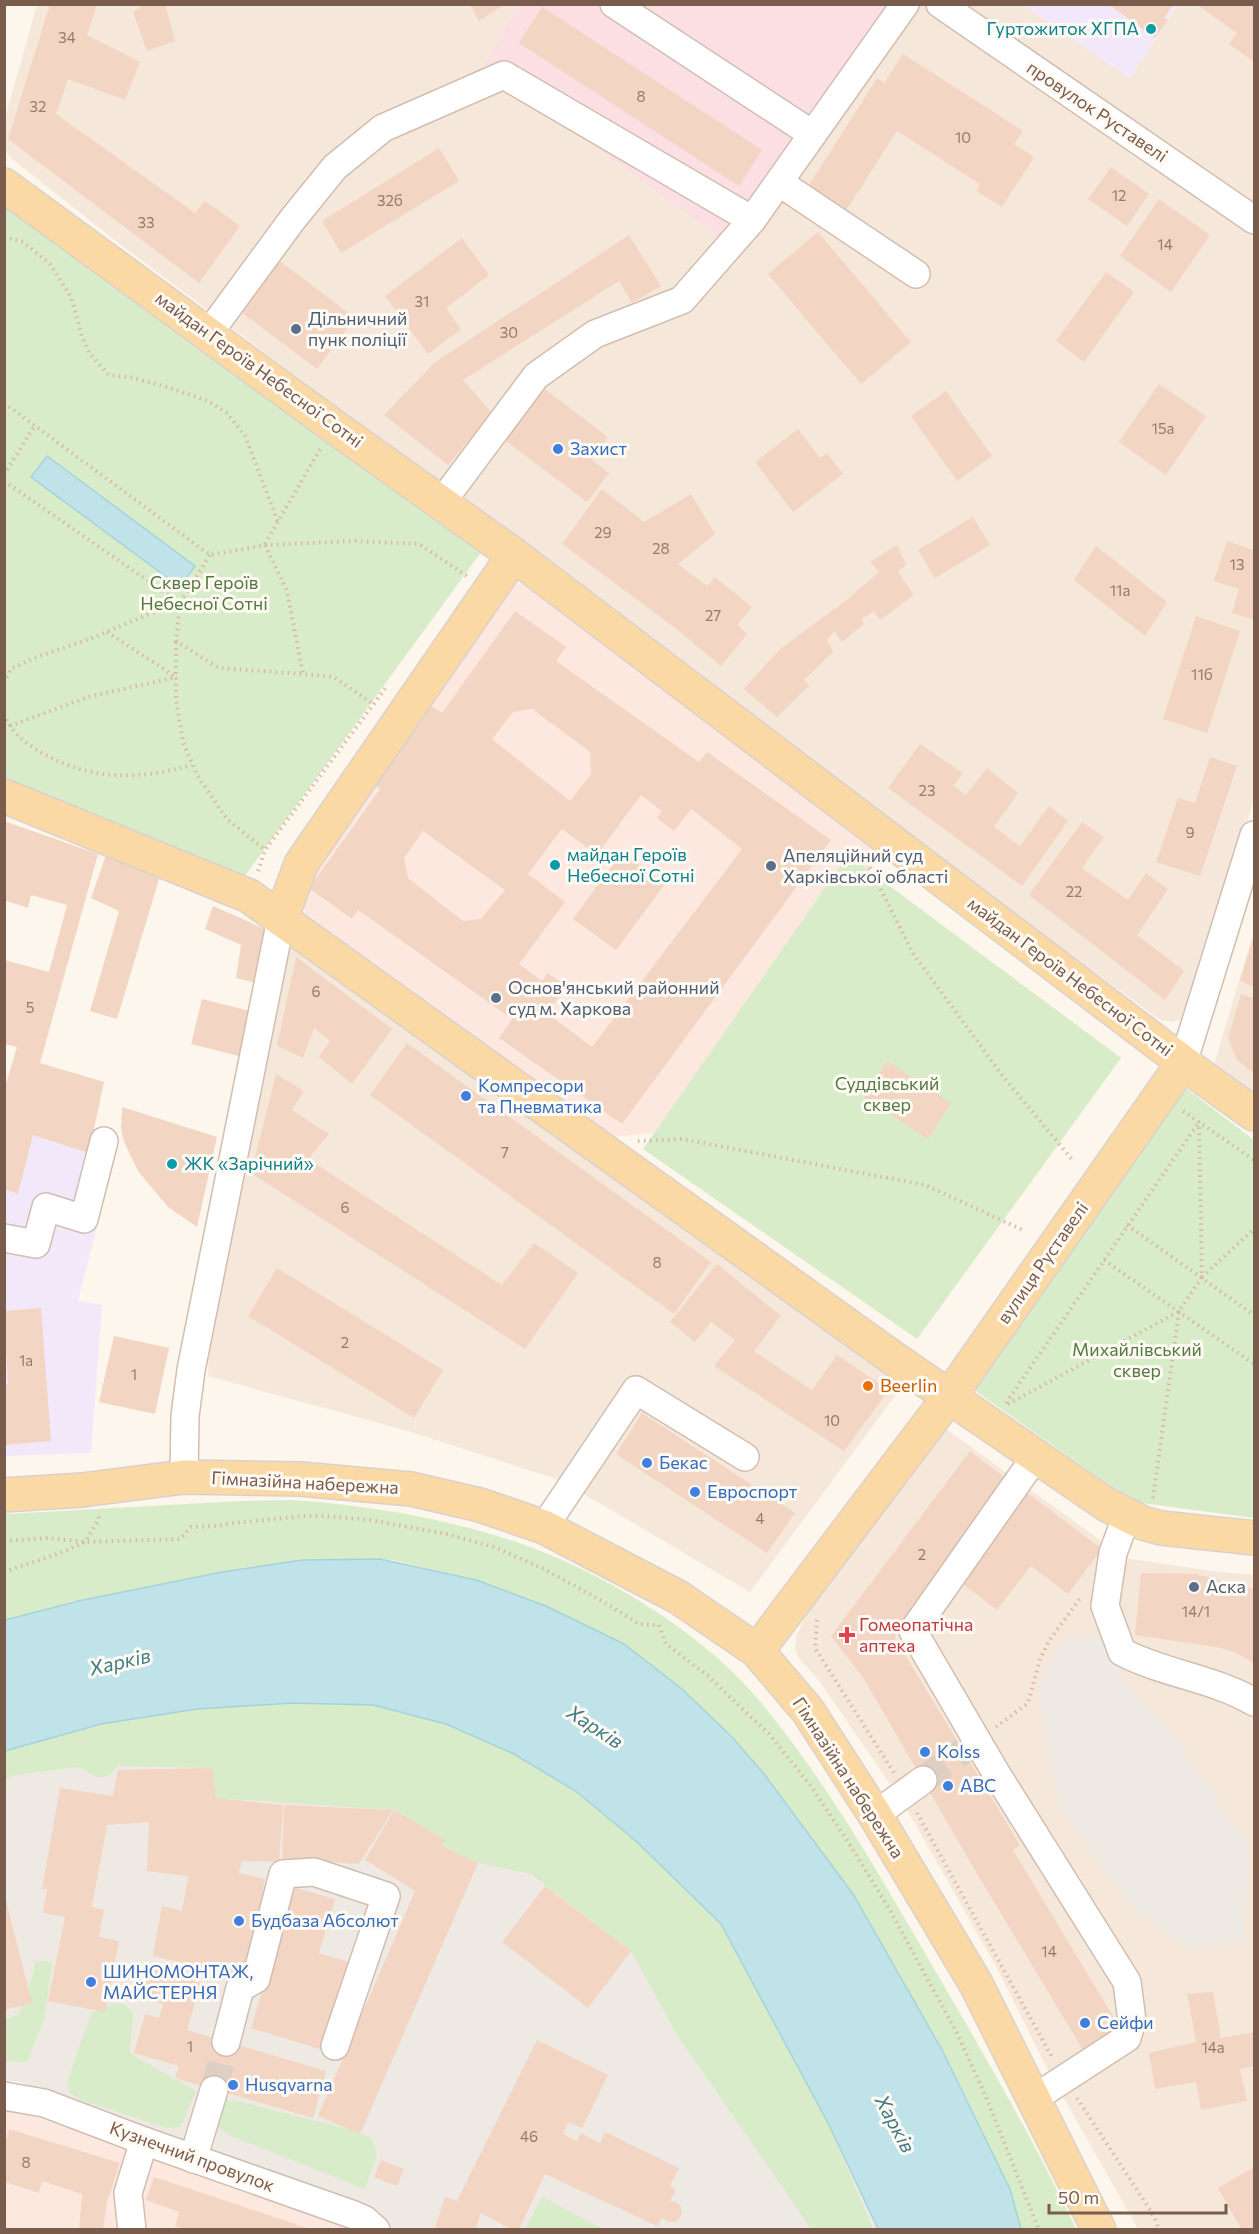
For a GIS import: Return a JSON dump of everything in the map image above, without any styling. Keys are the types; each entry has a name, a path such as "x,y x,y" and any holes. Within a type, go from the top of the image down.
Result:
{"main road":[{"name":"майдан Героїв Небесної Сотні","path":"4,184 336,428 505,548 1254,1114"},
{"path":"281,918 301,864 505,548"},
{"path":"4,796 249,896 949,1397 1107,1505 1140,1509 1161,1528 1254,1538"},
{"name":"вулиця Руставелі","path":"757,1651 949,1397 1184,1063"},
{"name":"Гімназійна набережна","path":"4,1495 82,1490 184,1477 300,1479 411,1489 480,1505 544,1527 678,1598 757,1651 808,1711 875,1815 976,1984 1099,2229"}],"street":[{"path":"614,4 812,134"},
{"path":"441,503 536,376 595,334 682,300 752,220 780,183 904,4"},
{"name":"провулок Руставелі","path":"940,4 1254,220"},
{"path":"208,333 292,220 335,167 383,128 504,75 752,220"},
{"path":"780,183 916,273"},
{"name":"вулиця Руставелі","path":"1184,1063 1254,835"},
{"path":"184,1477 185,1416 191,1370 281,918"},
{"path":"4,1238 36,1244 46,1207 84,1219 104,1141"},
{"path":"544,1527 636,1390 745,1456"},
{"path":"1033,2100 1127,2038 1132,2020 1127,1982 970,1746 913,1631 1036,1456"},
{"path":"1140,1509 1113,1553 1106,1606 1122,1652 1146,1665 1232,1689 1254,1702"},
{"path":"875,1815 915,1786"},
{"path":"226,2042 240,1988 256,1979 283,1874 314,1872 386,1896 335,2046"},
{"path":"193,2159 214,2090"},
{"name":"Кузнечний провулок","path":"4,2096 44,2103 193,2159 354,2215 376,2229"},
{"path":"132,2229 128,2193 144,2141"}],"path":[{"path":"4,237 23,242 50,264 71,297 89,353 109,375 134,378 170,388 208,402 227,412 245,436 278,522"},
{"path":"4,403 210,555 265,545 355,541 419,544 468,576"},
{"path":"4,475 35,425"},
{"path":"265,545 317,454 336,428"},
{"path":"4,481 180,603"},
{"path":"265,545 287,591 303,674"},
{"path":"461,585 479,564 505,548"},
{"path":"210,555 180,603 176,641 176,700 183,742 192,765 227,819 265,850"},
{"path":"4,683 11,669 34,658 180,603"},
{"path":"106,632 177,677"},
{"path":"176,641 219,668 334,677 373,704"},
{"path":"4,666 11,669"},
{"path":"10,726 88,697 177,677"},
{"path":"258,872 265,850 393,677"},
{"path":"4,714 10,726 37,750 57,761 91,773 120,776 146,775 192,765"},
{"path":"859,848 914,955 1002,1075 1074,1162"},
{"path":"1180,1109 1254,1160"},
{"path":"1179,1311 1003,1407 1199,1121"},
{"path":"1199,1121 1202,1278"},
{"path":"596,1145 682,1139 925,1185 1025,1231"},
{"path":"1127,1225 1254,1316"},
{"path":"1140,1509 1179,1311 1202,1278 1254,1229"},
{"path":"1104,1260 1254,1364"},
{"path":"4,1541 48,1539 86,1542 180,1539 191,1527 303,1516 379,1522 447,1534 494,1547 575,1585 639,1624 659,1625 666,1644 708,1676 769,1734 799,1770 845,1837 892,1915 957,2033 986,2097 1039,2229"},
{"path":"4,1572 86,1542 99,1519"},
{"path":"970,1746 1028,1703 1040,1659 1049,1641 1087,1588"},
{"path":"822,1613 816,1621 815,1648 915,1786 1064,2079 1154,2216 1159,2229"}],"shaded area":[{"path":"37,5 518,5 484,64 922,5 1254,233 1254,800 1187,1018 1171,1022 1159,1019 983,891 117,242 12,159 5,151 5,118"},
{"path":"518,5 913,5 743,255 484,64"},
{"path":"955,5 1023,5 1130,78 1178,5 1254,5 1254,209"},
{"path":"1023,5 1178,5 1130,78"},
{"path":"524,583 884,851 678,1130 605,1138 305,920 303,877 502,587"},
{"path":"1254,931 1254,1095 1214,1065"},
{"path":"290,946 903,1385 750,1592 562,1481 408,1431 208,1376 210,1315"},
{"path":"33,1135 115,1156 78,1301 102,1305 91,1453 5,1456 4,1189 18,1193"},
{"path":"946,1429 1125,1558 1254,1575 1254,2229 1138,2229 1049,2072 997,1968 905,1806 820,1682 798,1657 795,1649 796,1637 806,1614"},
{"path":"1101,1636 1124,1681 1176,1739 1250,1850 1243,1941 1191,1949 1136,1912 1059,1806 1037,1686 1064,1640"},
{"path":"446,1724 514,1754 577,1792 637,1842 721,1924 829,2125 878,2229 387,2229 377,2217 17,2081 5,2081 5,1751"},
{"path":"5,2106 355,2229 5,2230"}],"green space":[{"name":"Сквер Героїв Небесної Сотні","path":"4,208 14,209 482,551 242,880 5,782"},
{"name":"Суддівський сквер","path":"848,855 1121,1058 917,1339 643,1149"},
{"name":"Михайлівський сквер","path":"1183,1086 1254,1140 1254,1518 1134,1502 974,1390"},
{"path":"292,1500 350,1505 437,1520 494,1535 553,1556 618,1588 650,1608 710,1651 736,1675 759,1700 804,1759 865,1852 1002,2087 1076,2229 1021,2229 1010,2189 853,1894 764,1774 732,1737 682,1689 624,1644 546,1606 476,1580 392,1560 371,1559 302,1560 211,1574 74,1601 5,1620 5,1514"},
{"path":"293,1703 373,1705 446,1724 512,1753 577,1792 637,1842 721,1924 829,2125 873,2229 811,2229 676,2033 631,1951 531,1874 436,1854 444,1841 394,1810 216,1798 212,1768 118,1766 107,1776 99,1777 79,1767 15,1775 5,1780 5,1751 101,1724 197,1709"},
{"path":"35,1961 52,1963 45,2017 27,2062 5,2061 5,2020 19,2014 33,1975"},
{"path":"115,2003 124,2004 133,2013 130,2052 196,2091 181,2127 166,2128 81,2100 70,2093 67,2083 91,2013"},
{"path":"225,2100 242,2102 351,2130 372,2138 377,2155 365,2189 231,2136 217,2127 220,2106"},
{"path":"542,2197 603,2229 525,2229"}],"water":[{"path":"47,456 195,566 180,587 31,477"},
{"name":"Харків","path":"380,1559 476,1580 546,1606 624,1644 682,1689 732,1737 764,1774 853,1894 942,2050 1010,2189 1021,2229 878,2229 829,2125 721,1924 637,1842 577,1792 514,1754 446,1724 373,1705 293,1703 197,1709 101,1724 5,1751 5,1620 78,1601 222,1572 302,1560"}],"building":[{"path":"50,4 97,4 87,35 140,62 125,100 68,79 56,114 195,213 205,201 240,226 199,283 8,139"},
{"path":"139,4 165,4 175,41 147,51 133,12 140,8"},
{"path":"470,4 505,4 479,21"},
{"name":"Гуртожиток ХГПА","path":"1108,4 1174,4 1164,18 1168,20 1155,38"},
{"path":"1196,4 1254,4 1254,62 1229,44 1237,33"},
{"path":"542,7 762,150 739,186 519,43"},
{"path":"903,54 1023,131 1014,144 1034,157 1002,207 976,191 980,184 897,131 842,217 804,193 877,78 884,83"},
{"path":"439,148 459,181 341,253 322,221"},
{"path":"1111,167 1149,194 1127,226 1088,199"},
{"path":"1159,199 1210,235 1171,292 1120,256"},
{"path":"818,232 911,342 861,384 768,274"},
{"path":"629,235 661,286 632,303 619,281 463,380 492,413 448,465 384,415 434,363"},
{"path":"462,238 489,275 446,308 461,329 428,354 385,296"},
{"path":"280,261 355,318 317,369 241,312"},
{"path":"1106,272 1134,292 1084,362 1056,341"},
{"path":"1159,384 1206,416 1166,475 1119,442"},
{"name":"Захист","path":"542,387 608,437 591,459 609,473 587,502 502,438"},
{"path":"946,391 992,456 957,481 911,416"},
{"path":"798,429 820,458 827,453 843,474 793,512 755,462"},
{"path":"602,489 644,522 691,494 715,534 678,564 707,586 715,577 752,607 737,625 747,634 721,666 674,627 562,544"},
{"path":"973,517 990,545 935,578 918,550"},
{"path":"1227,541 1254,550 1254,620 1232,613 1239,589 1214,581"},
{"path":"897,545 906,564 898,572 914,595 880,620 874,611 862,619 864,624 842,642 834,631 827,640 833,652 804,680 809,686 777,717 744,689 780,649 848,599 879,572 870,562"},
{"path":"1096,546 1167,602 1145,636 1074,580"},
{"name":"Апеляційний суд Харківської області","path":"515,611 566,647 556,661 699,762 707,752 831,840 622,1124 499,1038 512,1019 358,910 352,919 309,888 380,789 374,784 430,705 442,713","holes":["532,709 590,752 591,774 570,801 492,739 513,712","641,795 662,811 657,818 674,831 691,809 742,849 592,1047 547,1013 567,987 548,973 542,981 519,964 565,902 528,874 562,829 597,855","423,831 505,890 481,919 463,921 408,878 404,858"]},
{"path":"1196,616 1240,631 1207,733 1163,719"},
{"path":"920,744 963,773 953,786 966,795 987,768 1018,793 994,827 1020,846 1049,806 1068,821 1022,886 888,788"},
{"path":"1210,757 1237,766 1200,876 1156,862 1178,798 1195,803"},
{"path":"4,821 98,854 40,1063 104,1082 89,1153 33,1135 18,1194 4,1189 4,1090 17,1047 4,1044 4,960 49,972 67,905 31,895 28,908 4,900"},
{"path":"1082,822 1104,837 1082,868 1128,900 1146,873 1168,889 1137,935 1184,971 1165,1000 1029,895"},
{"path":"622,852 665,884 616,950 573,919"},
{"path":"106,855 159,879 117,1019 90,1011 119,911 91,898"},
{"path":"213,906 265,929 257,983 236,978 241,945 205,929"},
{"path":"1254,935 1254,987 1240,981"},
{"path":"296,957 392,1029 352,1084 319,1057 330,1041 314,1028 303,1058 277,1046"},
{"path":"1241,994 1254,998 1254,1074 1237,1060 1228,1038"},
{"path":"202,999 250,1011 239,1056 191,1044"},
{"path":"407,1043 711,1262 674,1314 370,1095"},
{"path":"887,1061 951,1103 928,1139 864,1097"},
{"path":"276,1074 304,1091 292,1110 329,1134 308,1159 502,1285 534,1243 578,1273 525,1349 251,1173"},
{"name":"ЖК «Зарічний»","path":"122,1107 217,1137 197,1227 168,1207 138,1171 124,1142 121,1128"},
{"path":"717,1264 781,1316 754,1351 812,1390 837,1355 889,1390 844,1451 714,1366 735,1340 711,1322 695,1342 670,1322"},
{"path":"277,1268 443,1370 414,1418 248,1316"},
{"path":"41,1308 51,1441 4,1445 4,1384 8,1384 4,1311"},
{"path":"114,1336 169,1348 155,1414 99,1402"},
{"path":"642,1413 795,1513 767,1553 616,1454"},
{"path":"970,1451 1008,1480 896,1631 895,1638 1020,1845 1013,1850 1120,2028 1083,2050 864,1679 831,1636"},
{"path":"1026,1492 1102,1549 1068,1594 1031,1566 997,1610 959,1581"},
{"path":"1141,1573 1196,1574 1254,1589 1254,1663 1221,1648 1135,1635"},
{"path":"212,1768 216,1798 283,1805 279,1862 242,1861 239,1873 265,1879 245,1977 153,1956 162,1906 182,1911 188,1876 147,1871 149,1822 107,1825 92,1907 104,1910 99,1937 119,1941 105,2012 48,2001 65,1917 43,1913 47,1889 42,1889 60,1788 113,1796 118,1770"},
{"path":"284,1805 393,1810 359,1864 282,1859"},
{"path":"394,1810 445,1840 441,1846 478,1863 360,2134 318,2116 415,1891 365,1860"},
{"path":"545,1886 631,1951 588,2008 502,1942"},
{"path":"293,1887 335,1899 319,1953 349,1962 323,2050 251,2028"},
{"path":"4,1893 32,2003 4,2010"},
{"path":"148,1967 201,1983 187,2030 326,2071 313,2118 175,2078 179,2066 134,2053 145,2014 159,2018 163,2004 139,1997"},
{"path":"1213,1992 1221,2038 1254,2032 1254,2066 1240,2069 1247,2101 1201,2110 1196,2082 1155,2089 1149,2053 1196,2042 1187,1994"},
{"path":"537,2040 608,2075 582,2128 568,2122 563,2134 577,2141 581,2133 600,2143 605,2132 679,2168 670,2186 676,2190 670,2202 674,2201 681,2206 682,2214 677,2221 669,2222 662,2218 657,2226 545,2174 519,2230 513,2230 481,2213 475,2230 434,2230 445,2197 457,2201"},
{"path":"9,2129 120,2163 107,2202 103,2230 79,2230 82,2194 42,2181 39,2193 5,2182 5,2145"},
{"path":"381,2160 404,2169 397,2186 374,2177"},
{"path":"1254,2167 1254,2230 1242,2230 1218,2188"},
{"path":"154,2177 310,2230 186,2230 175,2226 179,2212 146,2200"}],"tunnel":[{"path":"923,1780 963,1751"},
{"path":"214,2090 226,2042"}],"place":[{"name":"Гуртожиток ХГПА","path":"1151,29"},
{"name":"Дільничний пунк поліції","path":"296,329"},
{"name":"Захист","path":"558,449"},
{"name":"майдан Героїв Небесної Сотні","path":"555,865"},
{"name":"Апеляційний суд Харківської області","path":"771,866"},
{"name":"Основ'янський районний суд м. Харкова","path":"496,998"},
{"name":"Компресори та Пневматика","path":"466,1096"},
{"name":"ЖК «Зарічний»","path":"172,1164"},
{"name":"Beеrlin","path":"868,1386"},
{"name":"Бекас","path":"647,1463"},
{"name":"Евроспорт","path":"695,1492"},
{"name":"Аска","path":"1194,1587"},
{"name":"Гомеопатічна аптека","path":"847,1635"},
{"name":"Kolss","path":"925,1752"},
{"name":"ABC","path":"948,1786"},
{"name":"Будбаза Абсолют","path":"239,1921"},
{"name":"ШИНОМОНТАЖ, МАЙСТЕРНЯ","path":"91,1982"},
{"name":"Сейфи","path":"1085,2023"},
{"name":"Husqvarna","path":"233,2085"}]}
